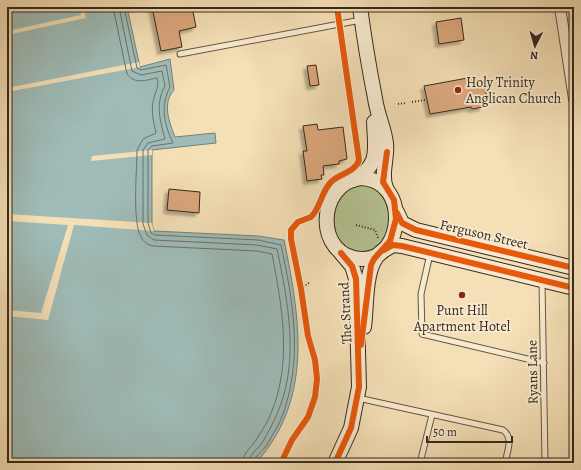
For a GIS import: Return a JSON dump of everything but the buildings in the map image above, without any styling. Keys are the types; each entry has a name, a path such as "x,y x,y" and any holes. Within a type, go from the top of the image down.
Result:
{"street":[{"path":"560,7 574,100"},
{"path":"361,13 375,100 376,153 368,170 353,180 345,183 336,192 331,200 326,222 329,237 333,245 341,253 360,259 371,258 392,237 397,212 392,197 386,188 383,179 386,159 386,141 375,100"},
{"path":"353,180 369,179 386,188"},
{"name":"Ferguson Street","path":"397,212 402,223 416,230 574,268"},
{"path":"380,249 395,245 430,252 574,288"},
{"name":"The Strand","path":"335,463 351,428 358,398 360,353 370,269 380,249"},
{"name":"The Strand","path":"341,253 350,261 355,274 356,332 360,353"}],"lane":[{"path":"180,54 361,13"},
{"path":"430,252 421,294 422,334 544,363"},
{"name":"Ryans Lane","path":"542,280 545,463"},
{"path":"358,398 506,432 510,440 505,463"},
{"path":"420,463 432,415"}],"path":[{"path":"412,102 425,100"},
{"path":"398,104 406,103"},
{"path":"356,225 375,230 380,249"},
{"path":"301,288 310,282"}],"green space":[{"path":"359,185 372,188 382,195 387,206 389,218 388,231 382,242 373,249 355,252 337,240 334,226 334,214 340,197 348,189"}],"water":[{"path":"7,7 127,7 140,67 170,59 174,90 170,95 167,107 175,137 215,133 216,143 152,150 152,223 154,231 258,236 284,240 295,299 298,356 295,384 287,412 275,438 256,463 7,463"}],"pier":[{"path":"79,7 94,7 84,9 86,18 7,35 7,31 81,15"},
{"path":"139,62 140,67 7,92 7,88"},
{"path":"152,150 152,155 91,161 92,156"},
{"path":"7,214 152,223 154,231 74,225 48,320 7,316 7,310 41,313 68,225 7,221"}],"cycle path":[{"path":"281,463 292,440 308,417 315,397 317,379 315,360 308,336 301,289 291,239 291,230 298,222 311,217 317,209 328,185 355,167 359,160 337,7"},
{"path":"361,345 371,265 374,259 390,241 396,219 394,200 383,182 387,152"},
{"path":"397,213 402,223 416,230 574,268"},
{"path":"384,250 393,245 402,246 574,288"},
{"path":"335,463 351,428 359,387 356,279 352,266 341,253"}],"place":[{"name":"Holy Trinity Anglican Church","path":"458,90"},
{"name":"Punt Hill Apartment Hotel","path":"462,295"}]}
